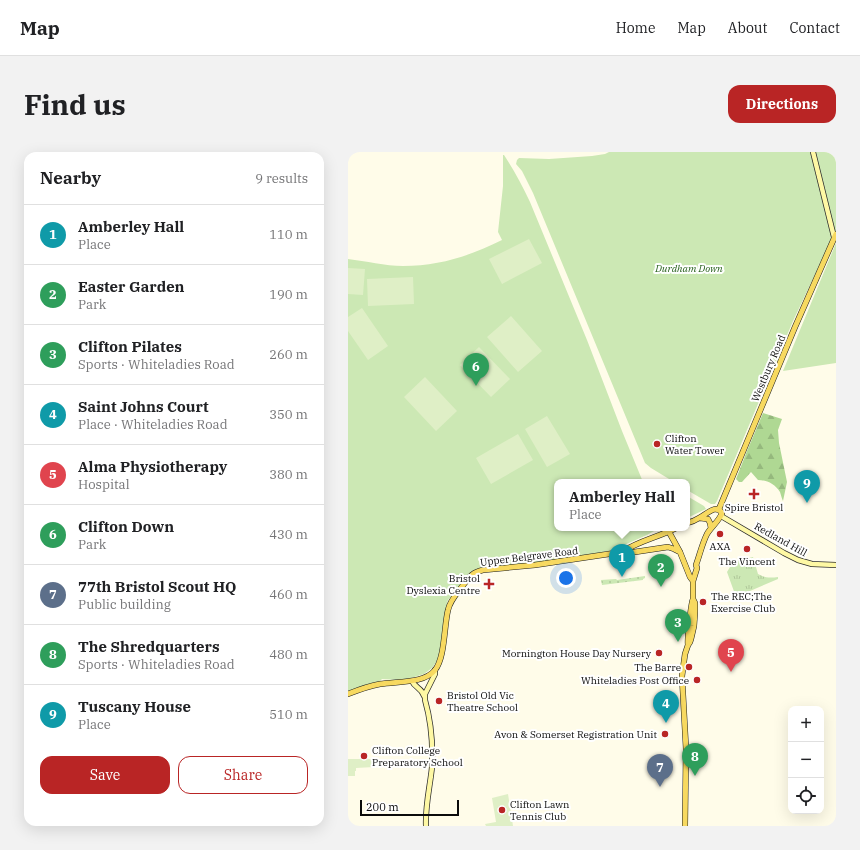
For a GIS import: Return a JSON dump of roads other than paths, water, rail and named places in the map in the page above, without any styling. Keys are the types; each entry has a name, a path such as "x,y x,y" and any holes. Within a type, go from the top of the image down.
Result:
{"main road":[{"path":"813,152 834,233"},
{"name":"Westbury Road","path":"693,581 696,565 704,540 720,512 729,484 834,233"},
{"path":"690,522 717,509 720,512"},
{"name":"Redland Hill","path":"720,512 784,553 798,560 808,564 836,565"},
{"path":"700,518 708,519 711,528"},
{"path":"669,532 693,581 693,599 695,603 695,619 692,637 684,658 682,676 682,699 686,743 685,826"},
{"name":"Upper Belgrave Road","path":"622,552 628,548 669,532"},
{"name":"Upper Belgrave Road","path":"435,670 441,659 448,610 451,602 475,572 668,547 680,552"},
{"path":"685,564 690,567 696,565"},
{"path":"348,694 380,685 421,679 435,670"},
{"path":"426,826 432,755 431,735 425,694 436,674 435,670"},
{"path":"412,681 421,690 426,700"}],"place":[{"name":"Clifton Down","path":"476,386"},
{"name":"Clifton Water Tower","path":"657,444"},
{"name":"Spire Bristol","path":"754,494"},
{"name":"Tuscany House","path":"807,503"},
{"name":"AXA","path":"720,534"},
{"name":"The Vincent","path":"747,549"},
{"name":"Amberley Hall","path":"622,577"},
{"name":"Bristol Dyslexia Centre","path":"489,584"},
{"name":"Easter Garden","path":"661,587"},
{"name":"The REC;The Exercise Club","path":"703,602"},
{"name":"Clifton Pilates","path":"678,642"},
{"name":"Mornington House Day Nursery","path":"659,653"},
{"name":"The Barre","path":"689,667"},
{"name":"Alma Physiotherapy","path":"731,672"},
{"name":"Whiteladies Post Office","path":"697,680"},
{"name":"Bristol Old Vic Theatre School","path":"439,701"},
{"name":"Saint Johns Court","path":"666,723"},
{"name":"Avon & Somerset Registration Unit","path":"665,734"},
{"name":"Clifton College Preparatory School","path":"364,756"},
{"name":"The Shredquarters","path":"695,776"},
{"name":"77th Bristol Scout HQ","path":"660,787"},
{"name":"Clifton Lawn Tennis Club","path":"502,810"}],"park label":[{"name":"Durdham Down","path":"689,268"}]}
